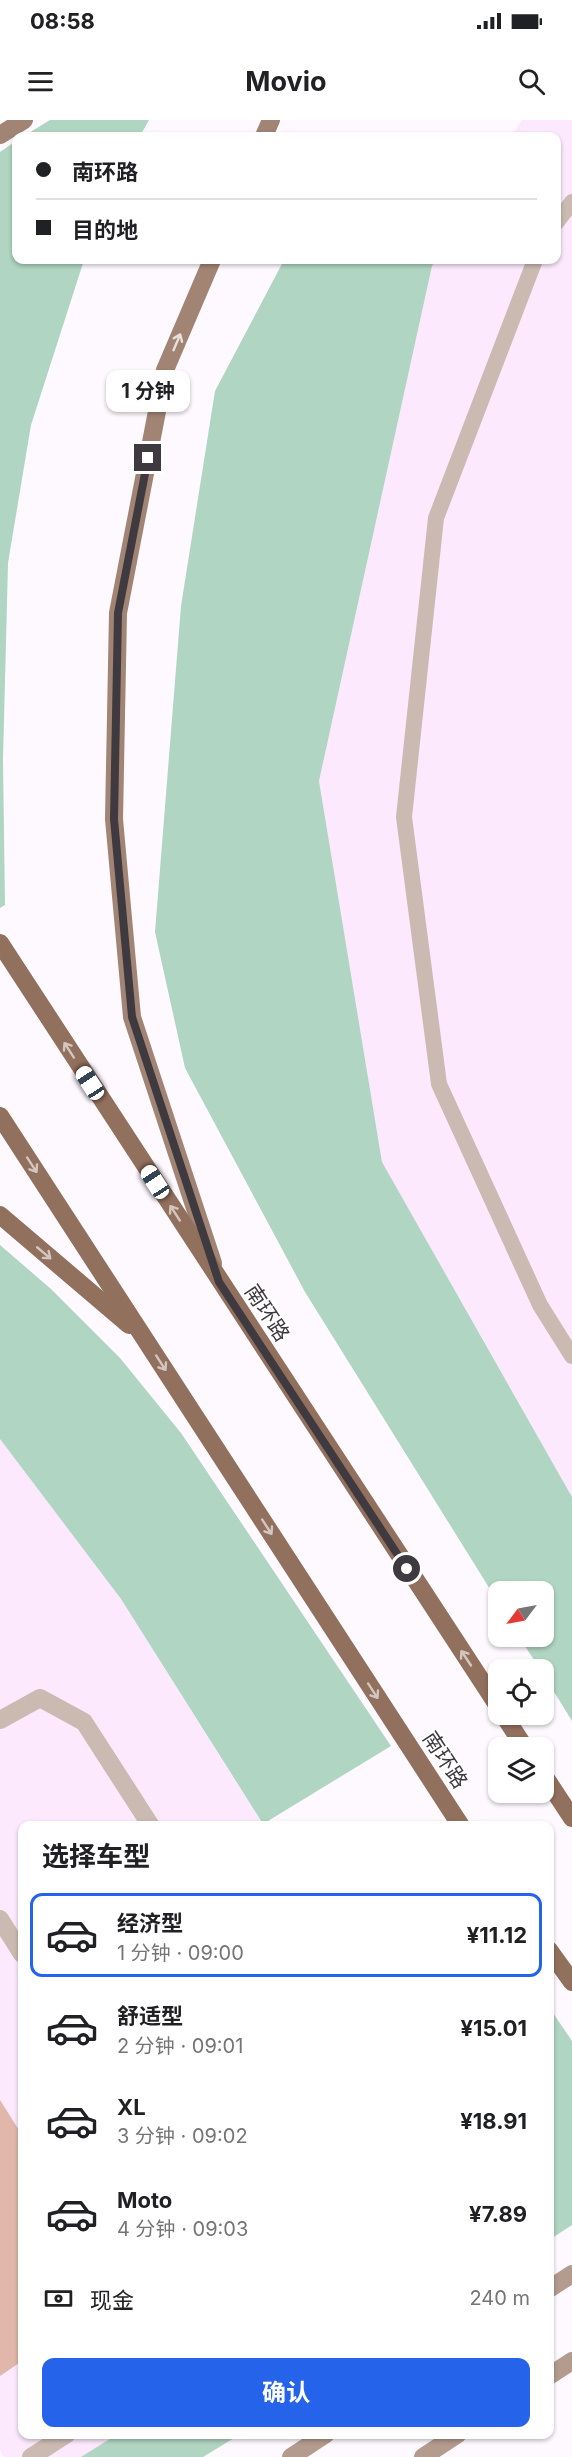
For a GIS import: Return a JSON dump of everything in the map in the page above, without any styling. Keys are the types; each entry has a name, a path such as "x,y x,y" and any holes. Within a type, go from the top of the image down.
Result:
{"highway":[{"name":"南环路","path":"0,943 219,1282 488,1691"},
{"name":"南环路","path":"0,1116 458,1821"},
{"path":"0,1215 145,1338"},
{"path":"554,1791 572,1818"},
{"path":"554,1957 572,1983"}],"main road":[{"path":"0,135 24,120"},
{"path":"210,264 165,370 118,613 114,819 132,1017 219,1282"},
{"path":"554,2286 572,2274"},
{"path":"554,2373 572,2361"},
{"path":"291,2457 318,2439"},
{"path":"423,2457 450,2439"}],"street":[{"path":"0,1720 40,1698 84,1722 148,1821"},
{"path":"0,1919 18,1948"},
{"path":"31,2457 59,2439"}],"lane":[{"path":"561,216 572,202"},
{"path":"533,264 436,518 404,817 439,1083 540,1305 572,1356"}],"shaded area":[{"path":"522,120 572,120 572,1497 382,1162 319,781 432,266 433,264 561,264 561,132 514,132"},
{"path":"0,1439 121,1599 260,1821 18,1821 18,2439 110,2439 81,2457 4,2457 0,2451"}],"green space":[{"path":"50,120 149,120 142,132 30,132"},
{"path":"12,144 12,264 83,264 31,425 8,563 3,759 5,905 0,908 0,152"},
{"path":"282,264 433,264 319,781 382,1162 572,1497 572,1721 554,1692 554,1659 533,1659 526,1647 554,1647 554,1581 488,1581 488,1586 305,1292 185,1068 155,932 181,606 215,391"},
{"path":"0,1245 51,1289 120,1358 181,1433 391,1746 268,1821 261,1821 121,1599 0,1439"},
{"path":"554,2014 572,2041 572,2225 554,2237"},
{"path":"110,2439 232,2439 203,2457 81,2457"}],"building":[{"path":"0,2100 18,2129 18,2364 0,2376"}],"route":[{"path":"148,458 118,613 114,819 132,1017 219,1282 407,1569"}]}
